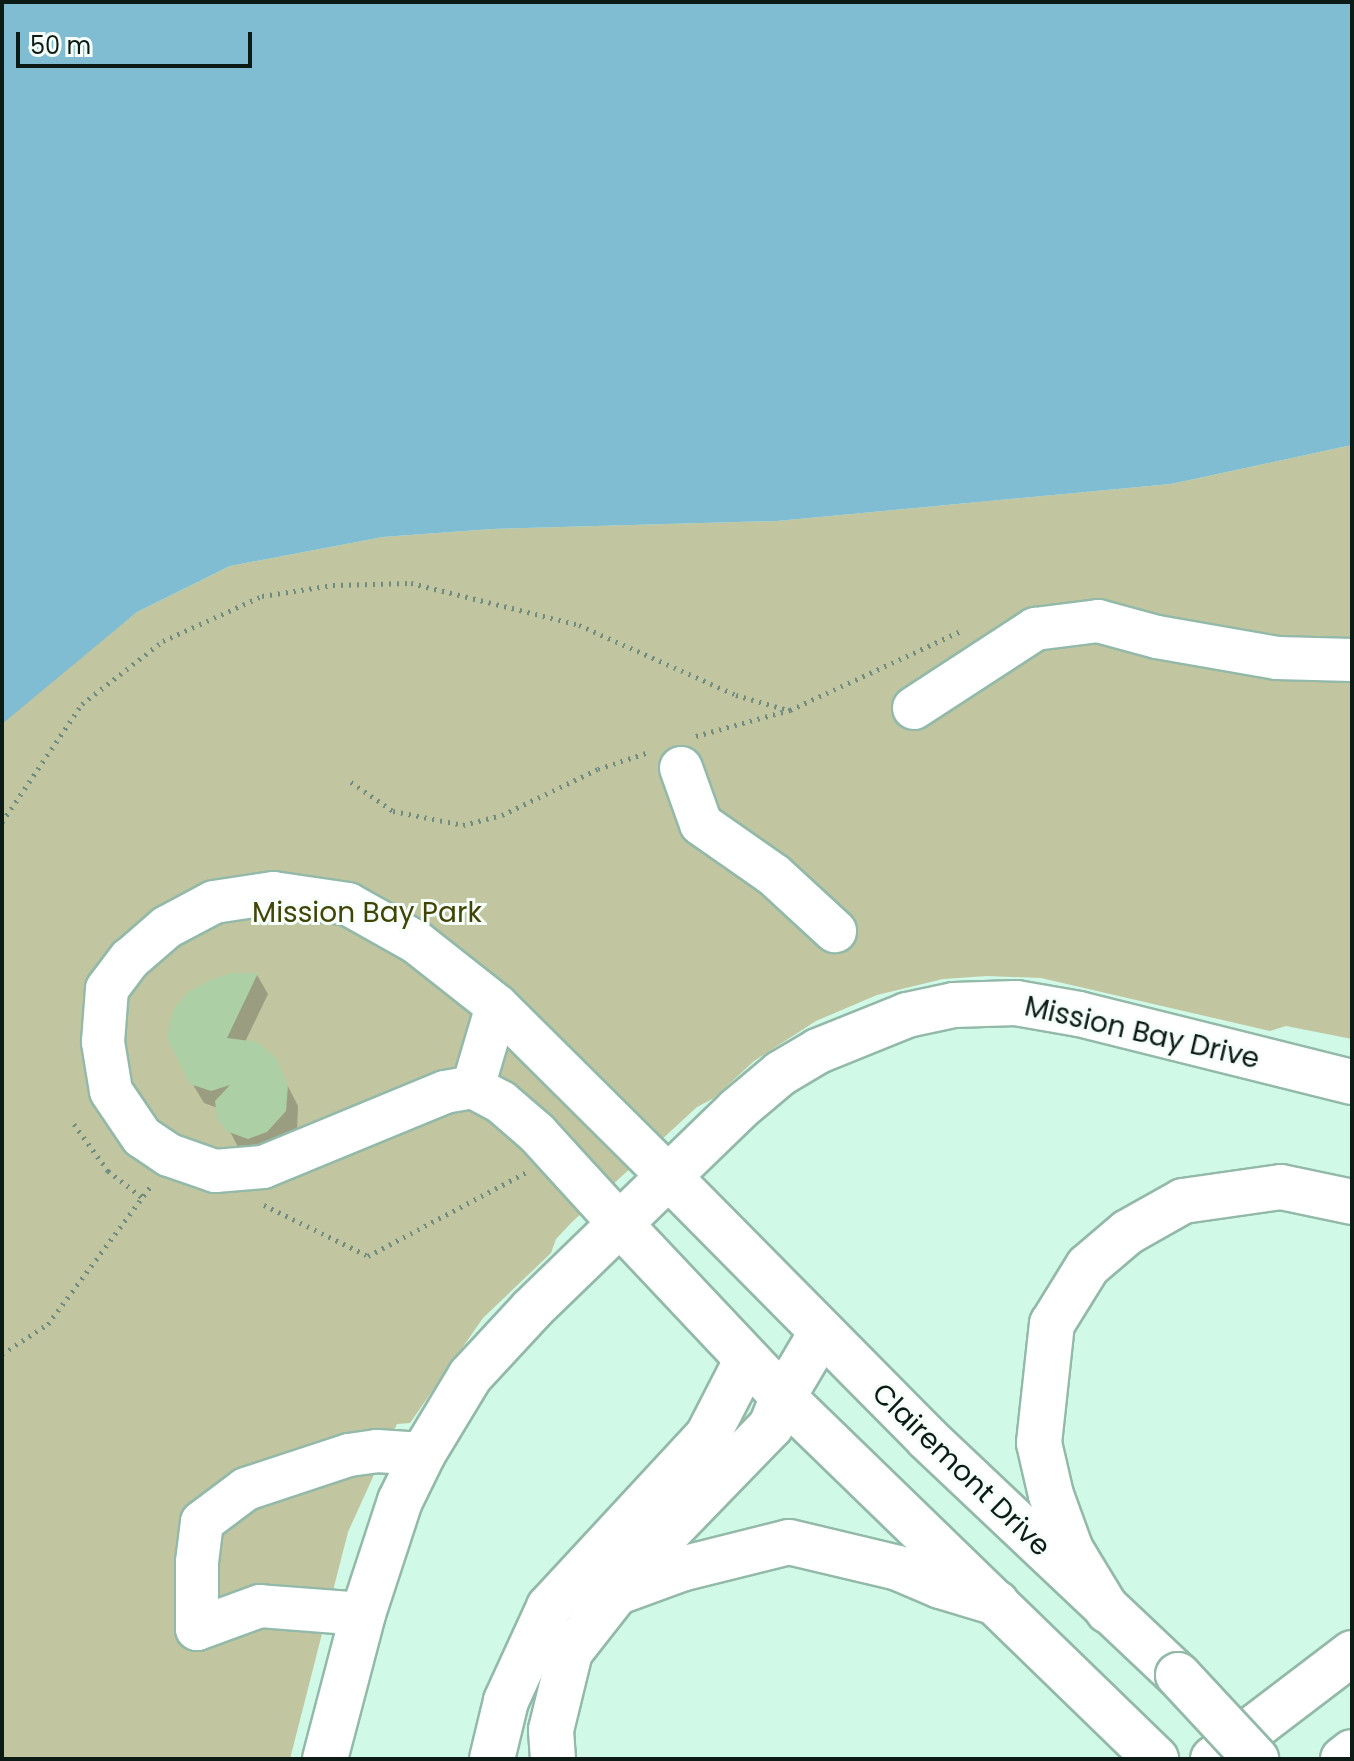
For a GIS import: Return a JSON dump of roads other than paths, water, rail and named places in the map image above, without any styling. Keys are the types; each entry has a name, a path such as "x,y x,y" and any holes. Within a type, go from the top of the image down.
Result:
{"main road":[{"name":"Mission Bay Drive","path":"325,1759 363,1614 400,1501 423,1454 470,1376 532,1309 737,1110 781,1073 818,1051 907,1015 954,1005 1016,1003 1079,1014 1352,1082"},
{"name":"Clairemont Drive","path":"669,1177 821,1333 1178,1675 1256,1759"},
{"path":"1108,1611 1071,1550 1051,1495 1039,1443 1052,1324 1088,1266 1128,1232 1183,1201 1281,1187 1352,1202"},
{"path":"620,1224 783,1397 1156,1759"},
{"path":"553,1759 551,1730 570,1652 646,1555 771,1426 783,1397 821,1333"},
{"path":"492,1759 506,1701 549,1607 708,1435 747,1359"},
{"path":"618,1592 681,1569 789,1542 898,1568 940,1586 997,1603"},
{"path":"1213,1759 1345,1655"},
{"path":"1343,1759 1352,1752"}],"lane":[{"path":"914,708 1035,629 1098,621 1157,637 1277,658 1352,660"},
{"path":"673,753 701,824 774,875 835,931"},
{"path":"620,1224 537,1133 501,1102 473,1087 445,1092 263,1167 215,1171 169,1155 142,1137 111,1091 103,1042 107,989 130,959 167,927 214,902 273,893 348,904 416,942 497,1006 669,1177"},
{"path":"473,1087 497,1006"},
{"path":"363,1614 260,1606 197,1629 197,1562 202,1522 246,1489 349,1455 377,1451 423,1454"}],"water":[{"path":"2,2 1352,2 1352,445 1171,484 777,521 492,529 383,537 230,566 137,612 2,724"}],"park label":[{"name":"Mission Bay Park","path":"367,913"}]}
